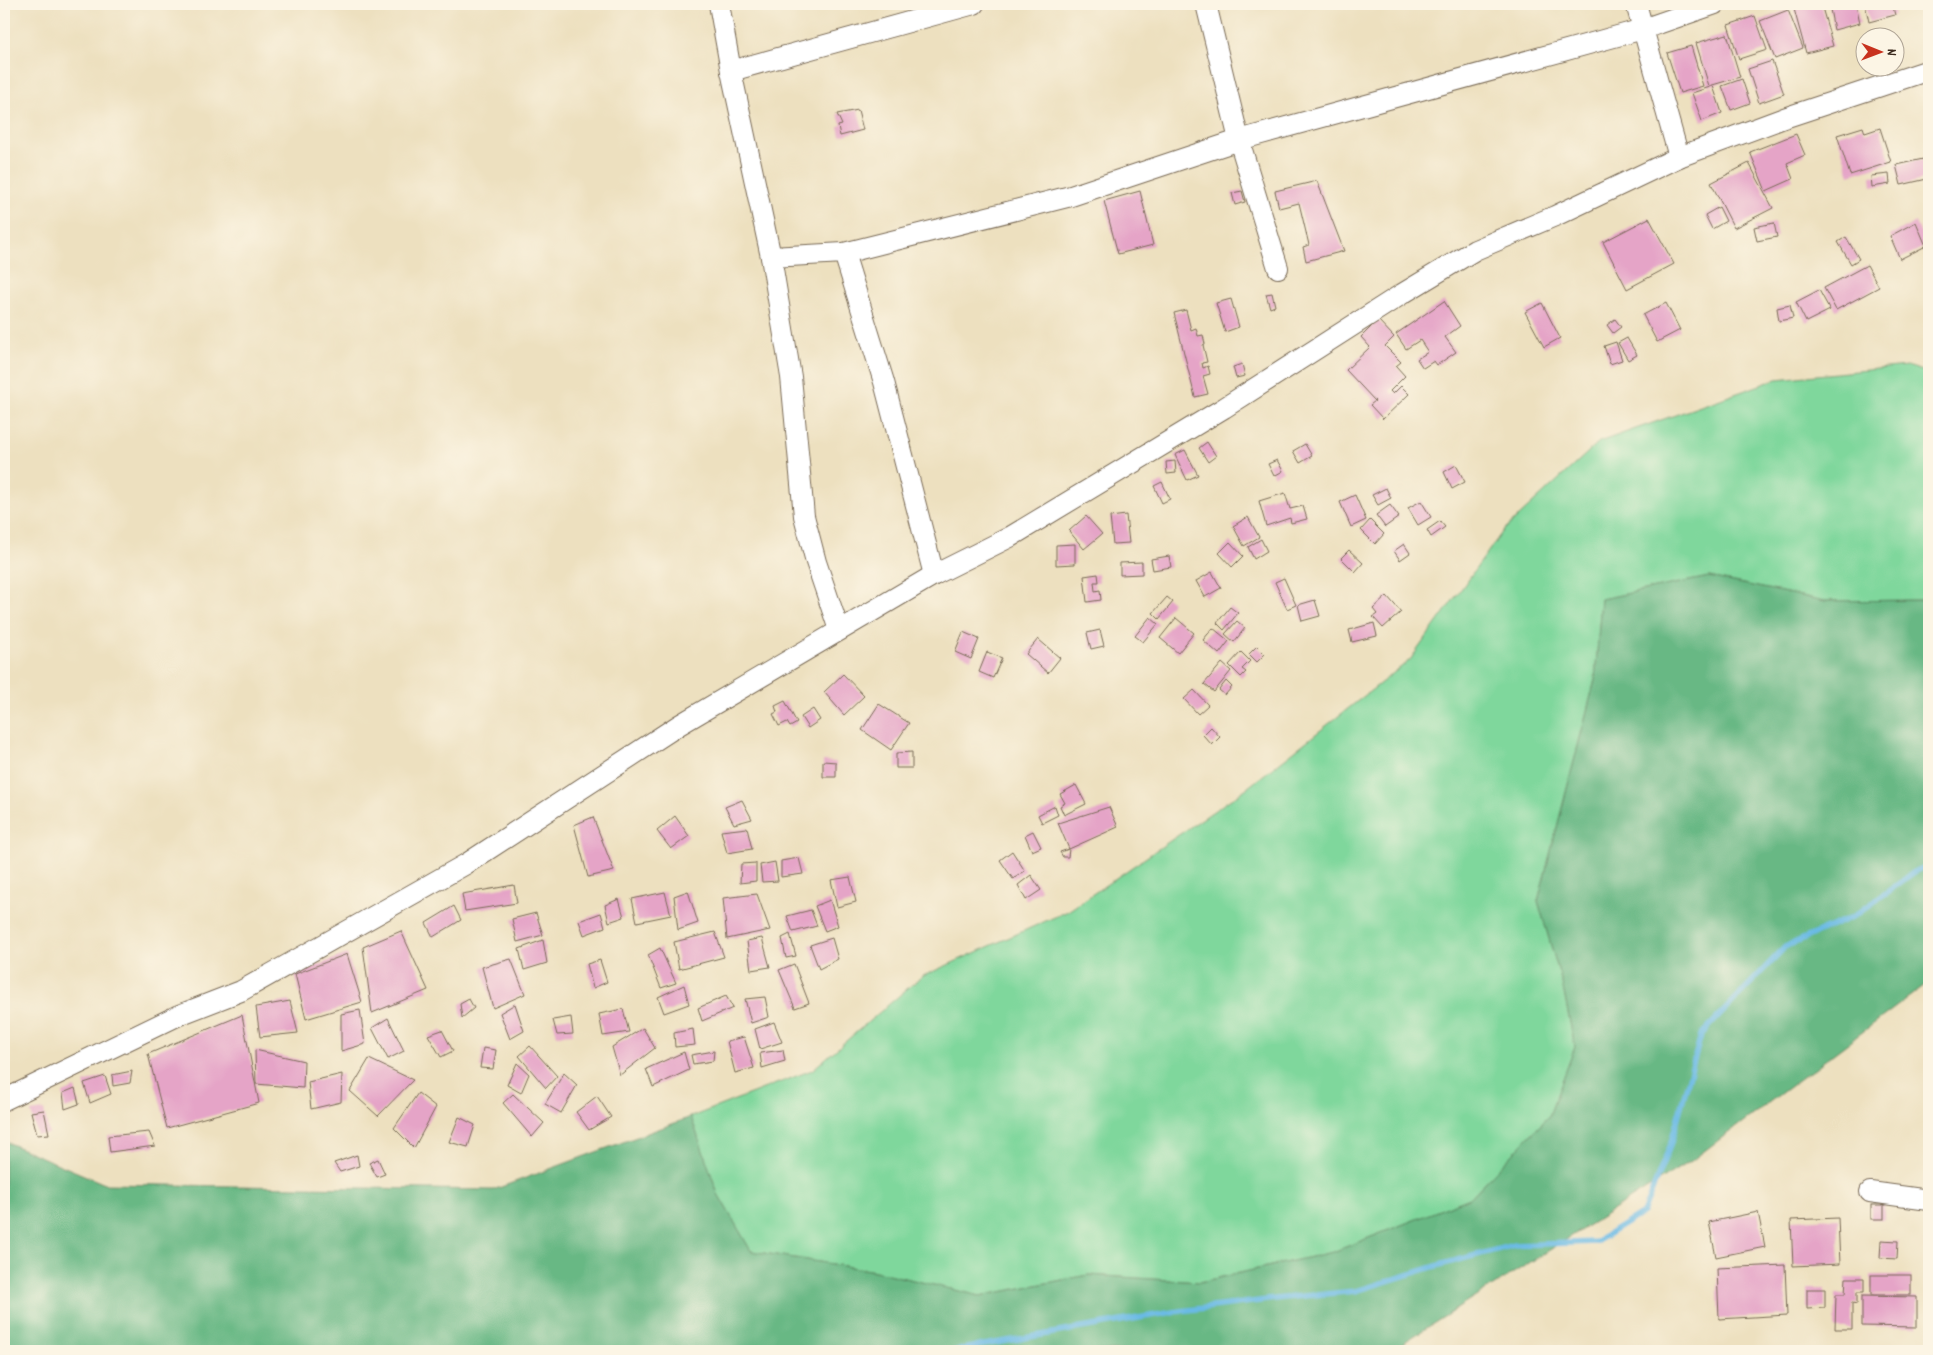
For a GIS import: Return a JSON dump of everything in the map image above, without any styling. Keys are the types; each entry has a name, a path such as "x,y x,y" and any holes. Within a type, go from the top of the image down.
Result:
{"street":[{"path":"719,4 731,71 771,257 791,377 804,516 816,562 839,630"},
{"path":"731,71 974,4"},
{"path":"1206,4 1239,140 1278,268"},
{"path":"1636,4 1679,157"},
{"path":"771,257 844,253 1071,196 1239,140 1643,28 1715,4"},
{"path":"4,1100 178,1016 241,991 466,864 679,725 934,575 1019,532 1224,408 1402,294 1475,250 1555,216 1679,157 1784,118 1929,70"},
{"path":"844,253 884,382 934,575"},
{"path":"1870,1192 1929,1200"}],"green space":[{"path":"1907,366 1929,373 1929,600 1825,601 1709,577 1601,599 1595,680 1538,901 1562,983 1575,1047 1549,1116 1470,1198 1333,1252 1200,1282 1088,1275 980,1296 875,1271 751,1251 718,1194 691,1117 812,1070 921,977 1068,911 1247,788 1410,660 1503,531 1599,442 1777,379"},
{"path":"1709,577 1825,601 1929,600 1929,982 1695,1158 1398,1346 1397,1351 4,1351 4,1141 105,1184 493,1190 691,1117 718,1194 751,1251 875,1271 980,1296 1088,1275 1200,1282 1333,1252 1470,1198 1549,1116 1575,1047 1562,983 1538,901 1595,680 1601,599"}],"building":[{"path":"1821,4 1833,46 1806,53 1794,9"},
{"path":"1829,4 1856,4 1860,23 1834,30"},
{"path":"1865,4 1892,4 1895,15 1869,22"},
{"path":"1788,10 1803,48 1775,59 1760,21"},
{"path":"1755,16 1767,50 1739,59 1728,25"},
{"path":"1727,34 1740,77 1709,86 1696,43"},
{"path":"1691,46 1703,86 1680,93 1667,53"},
{"path":"1772,61 1784,94 1759,103 1748,69"},
{"path":"1742,79 1750,103 1731,110 1722,86"},
{"path":"1713,86 1722,113 1702,121 1692,93"},
{"path":"858,110 863,130 840,136 838,126 842,125 837,114"},
{"path":"1863,127 1865,133 1880,128 1891,162 1850,175 1837,135"},
{"path":"1796,134 1805,155 1787,163 1793,179 1766,191 1750,152"},
{"path":"1923,159 1927,179 1901,185 1896,165"},
{"path":"1749,163 1773,208 1734,228 1711,183"},
{"path":"1889,174 1890,184 1872,187 1871,176"},
{"path":"1317,181 1344,251 1306,261 1303,247 1309,245 1299,203 1279,208 1275,191"},
{"path":"1140,191 1153,245 1118,254 1104,201"},
{"path":"1242,191 1245,202 1235,205 1232,193"},
{"path":"1719,207 1726,221 1712,229 1705,215"},
{"path":"1649,218 1674,264 1627,289 1603,242"},
{"path":"1916,222 1926,246 1900,259 1890,236"},
{"path":"1774,223 1777,237 1757,241 1754,227"},
{"path":"1846,237 1859,259 1851,264 1838,242"},
{"path":"1867,265 1879,287 1836,310 1824,288"},
{"path":"1819,290 1830,310 1806,322 1796,302"},
{"path":"1272,293 1275,306 1270,308 1266,294"},
{"path":"1231,299 1239,327 1225,332 1216,303"},
{"path":"1444,301 1460,326 1445,337 1456,352 1437,365 1434,361 1423,368 1417,359 1428,352 1420,340 1406,349 1396,334"},
{"path":"1542,303 1560,338 1544,347 1525,312"},
{"path":"1666,303 1680,330 1657,342 1643,315"},
{"path":"1790,305 1793,318 1779,321 1777,308"},
{"path":"1186,310 1191,330 1196,328 1198,336 1203,335 1207,362 1202,363 1203,368 1208,366 1210,374 1203,376 1208,394 1195,397 1174,313"},
{"path":"1615,319 1621,327 1613,333 1607,325"},
{"path":"1378,320 1394,337 1385,346 1401,362 1396,366 1405,376 1390,391 1393,394 1401,386 1409,394 1383,419 1370,405 1375,401 1346,370 1370,347 1361,337"},
{"path":"1627,338 1637,355 1628,360 1618,343"},
{"path":"1616,342 1622,360 1610,364 1604,346"},
{"path":"1242,364 1245,376 1236,378 1233,367"},
{"path":"1207,442 1216,456 1208,462 1199,448"},
{"path":"1305,444 1312,456 1300,463 1293,451"},
{"path":"1185,450 1198,475 1187,480 1175,455"},
{"path":"1277,460 1283,471 1274,476 1268,464"},
{"path":"1175,461 1176,473 1167,474 1166,462"},
{"path":"1456,465 1465,482 1452,489 1444,472"},
{"path":"1162,482 1170,499 1162,503 1154,486"},
{"path":"1386,488 1391,498 1378,505 1372,495"},
{"path":"1285,493 1290,509 1303,506 1307,519 1291,523 1290,518 1266,526 1259,501"},
{"path":"1355,495 1366,520 1351,527 1340,502"},
{"path":"1421,501 1431,517 1418,525 1408,508"},
{"path":"1390,505 1399,517 1385,527 1376,515"},
{"path":"1126,515 1129,543 1113,544 1110,517"},
{"path":"1086,516 1102,534 1084,549 1069,531"},
{"path":"1248,517 1259,537 1244,546 1233,526"},
{"path":"1370,520 1384,534 1375,544 1361,530"},
{"path":"1440,521 1445,527 1431,537 1427,530"},
{"path":"1261,539 1267,551 1254,559 1248,547"},
{"path":"1230,542 1243,556 1232,567 1219,553"},
{"path":"1075,544 1075,564 1056,565 1056,545"},
{"path":"1404,544 1410,553 1400,560 1394,551"},
{"path":"1349,550 1363,563 1355,572 1341,558"},
{"path":"1169,556 1171,567 1153,570 1151,559"},
{"path":"1142,562 1142,574 1120,575 1120,563"},
{"path":"1212,572 1221,588 1205,597 1196,581"},
{"path":"1098,574 1099,582 1094,582 1095,591 1100,590 1101,600 1087,602 1084,576"},
{"path":"1284,578 1296,605 1287,609 1275,582"},
{"path":"1387,596 1401,612 1383,628 1373,617 1377,614 1373,609"},
{"path":"1167,597 1173,602 1159,619 1153,613"},
{"path":"1315,600 1320,616 1302,621 1298,605"},
{"path":"1230,607 1238,613 1224,630 1217,623"},
{"path":"1150,617 1158,624 1143,642 1135,636"},
{"path":"1176,618 1194,633 1178,653 1160,638"},
{"path":"1237,621 1245,628 1234,642 1225,634"},
{"path":"1374,623 1377,636 1352,642 1349,630"},
{"path":"1213,628 1229,641 1219,654 1203,640"},
{"path":"1100,630 1104,646 1091,649 1087,633"},
{"path":"963,632 979,639 971,659 955,652"},
{"path":"1038,639 1060,658 1048,673 1026,654"},
{"path":"1257,646 1265,654 1257,662 1249,654"},
{"path":"987,652 1002,658 993,678 979,672"},
{"path":"1241,652 1250,661 1242,669 1246,672 1241,677 1229,665"},
{"path":"1222,663 1231,671 1214,692 1204,684"},
{"path":"843,674 864,696 844,715 824,692"},
{"path":"1226,681 1232,687 1225,695 1219,690"},
{"path":"1194,690 1208,705 1198,714 1184,699"},
{"path":"785,701 797,723 790,727 787,722 779,726 773,714 777,712 775,706"},
{"path":"879,704 909,723 891,750 862,730"},
{"path":"813,709 820,720 808,728 801,717"},
{"path":"1211,727 1220,737 1212,745 1203,735"},
{"path":"912,752 912,768 896,768 896,753"},
{"path":"823,761 836,762 836,777 823,777"},
{"path":"1076,785 1086,804 1064,815 1060,806 1065,803 1060,794"},
{"path":"742,800 752,819 734,824 725,807"},
{"path":"1055,806 1058,815 1042,823 1038,815"},
{"path":"1109,807 1118,827 1069,849 1058,823"},
{"path":"675,816 689,836 671,849 657,831"},
{"path":"593,817 614,871 588,877 574,825"},
{"path":"747,828 752,849 727,853 721,831"},
{"path":"1033,831 1041,847 1032,851 1025,835"},
{"path":"1069,849 1068,857 1063,857 1060,852"},
{"path":"1012,851 1025,871 1013,879 1000,860"},
{"path":"799,858 803,874 781,877 781,861"},
{"path":"775,862 778,881 762,882 760,865"},
{"path":"756,863 756,881 740,883 741,864"},
{"path":"1031,875 1041,890 1026,900 1018,885"},
{"path":"850,877 856,902 837,907 831,880"},
{"path":"514,885 517,903 465,911 462,894"},
{"path":"688,891 698,923 678,930 674,896"},
{"path":"665,892 671,915 637,922 632,899"},
{"path":"757,894 770,930 727,939 723,898"},
{"path":"619,899 624,917 609,922 605,905"},
{"path":"830,900 838,926 825,931 815,906"},
{"path":"454,906 461,920 433,937 426,923"},
{"path":"811,910 817,926 793,932 787,916"},
{"path":"536,913 543,935 517,942 512,919"},
{"path":"601,913 605,927 584,935 579,921"},
{"path":"401,931 428,990 372,1013 363,947"},
{"path":"715,932 724,957 679,969 674,942"},
{"path":"790,934 796,956 786,958 782,938"},
{"path":"762,938 770,967 751,970 747,941"},
{"path":"832,938 838,959 819,969 810,945"},
{"path":"543,940 547,963 524,970 519,949"},
{"path":"660,948 676,983 661,988 648,955"},
{"path":"347,954 362,1002 306,1019 295,974"},
{"path":"511,959 525,994 493,1008 482,967"},
{"path":"600,960 607,982 593,988 587,964"},
{"path":"794,964 809,1003 795,1008 779,970"},
{"path":"684,985 689,1004 664,1013 658,997"},
{"path":"726,996 733,1008 702,1021 698,1008"},
{"path":"765,997 769,1017 751,1023 745,999"},
{"path":"469,999 474,1008 462,1018 460,1004"},
{"path":"290,1001 298,1033 260,1037 256,1007"},
{"path":"515,1004 524,1031 510,1039 500,1013"},
{"path":"623,1009 629,1032 603,1036 599,1014"},
{"path":"360,1010 365,1044 341,1051 341,1014"},
{"path":"242,1015 259,1103 167,1128 148,1054"},
{"path":"571,1017 573,1034 557,1035 553,1020"},
{"path":"388,1018 404,1051 388,1059 372,1028"},
{"path":"774,1022 782,1042 760,1049 755,1029"},
{"path":"643,1028 655,1048 620,1075 612,1047"},
{"path":"693,1029 695,1045 675,1047 674,1033"},
{"path":"442,1030 453,1051 441,1057 428,1035"},
{"path":"744,1037 754,1068 735,1073 727,1041"},
{"path":"530,1046 557,1076 546,1088 519,1056"},
{"path":"483,1048 496,1050 493,1069 480,1068"},
{"path":"255,1050 304,1061 303,1088 256,1084"},
{"path":"783,1050 785,1061 762,1068 760,1053"},
{"path":"714,1051 713,1061 693,1064 691,1055"},
{"path":"684,1052 689,1070 653,1087 646,1069"},
{"path":"369,1059 413,1080 378,1116 350,1091"},
{"path":"517,1063 529,1074 521,1093 507,1085"},
{"path":"132,1071 130,1083 113,1086 112,1075"},
{"path":"564,1073 577,1085 561,1113 545,1104"},
{"path":"342,1074 341,1102 311,1109 308,1082"},
{"path":"105,1076 111,1094 90,1103 84,1083"},
{"path":"75,1088 79,1104 65,1109 63,1093"},
{"path":"418,1093 436,1107 414,1148 394,1128"},
{"path":"513,1094 544,1123 532,1137 503,1103"},
{"path":"597,1096 611,1117 589,1130 576,1112"},
{"path":"44,1110 49,1134 37,1135 31,1112"},
{"path":"459,1117 475,1125 468,1147 449,1142"},
{"path":"149,1132 155,1146 110,1152 108,1136"},
{"path":"357,1155 359,1166 340,1172 334,1163"},
{"path":"378,1159 385,1174 377,1177 369,1163"},
{"path":"1871,1205 1884,1205 1884,1219 1871,1219"},
{"path":"1758,1212 1765,1247 1716,1257 1709,1222"},
{"path":"1838,1218 1840,1264 1793,1266 1791,1220"},
{"path":"1881,1240 1898,1241 1897,1259 1880,1258"},
{"path":"1785,1265 1787,1315 1719,1319 1717,1268"},
{"path":"1871,1275 1911,1275 1911,1295 1871,1295"},
{"path":"1846,1278 1864,1278 1864,1292 1857,1292 1857,1304 1852,1303 1852,1329 1835,1329 1836,1294 1845,1294"},
{"path":"1807,1289 1825,1289 1825,1308 1807,1309"},
{"path":"1862,1296 1917,1297 1917,1327 1862,1326"}],"waterway":[{"path":"955,1351 1173,1312 1356,1291 1436,1266 1514,1245 1596,1242 1643,1213 1670,1146 1701,1035 1785,947 1856,915 1917,870 1929,866"}]}
